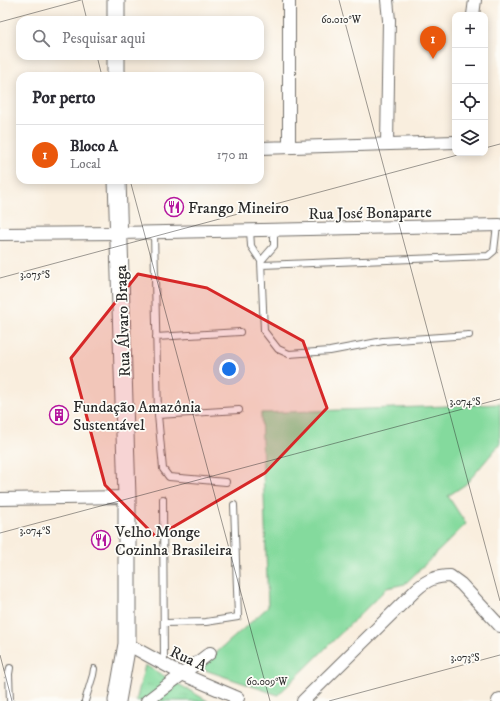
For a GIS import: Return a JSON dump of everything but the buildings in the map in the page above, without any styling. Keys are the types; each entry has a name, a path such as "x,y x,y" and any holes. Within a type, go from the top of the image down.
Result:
{"main road":[{"path":"116,0 116,16"},
{"path":"116,60 116,72"},
{"name":"Rua Álvaro Braga","path":"117,184 128,497 127,644 117,701"}],"street":[{"path":"289,0 289,147"},
{"path":"387,0 389,20 387,144"},
{"path":"473,12 475,0"},
{"path":"264,148 452,142"},
{"name":"Rua José Bonaparte","path":"0,234 498,225"},
{"path":"0,499 128,497"},
{"path":"303,701 417,589 425,582 433,578 450,576 461,584 500,626"},
{"name":"Rua A","path":"127,644 182,674 240,700"},
{"path":"147,701 210,652"}],"lane":[{"path":"262,263 488,256 494,251 498,225"},
{"path":"250,230 251,246 262,263 264,331 278,349 289,354 330,351 383,341 468,335"},
{"path":"262,263 274,246 274,230"},
{"path":"154,232 158,415 163,469 169,477 226,482"},
{"path":"156,337 240,332"},
{"path":"158,415 239,410"},
{"path":"163,499 164,665"},
{"path":"164,623 206,622 238,617 234,505"},
{"path":"10,668 10,701"},
{"path":"85,701 94,669"}],"highlighted area":[{"path":"138,274 207,288 303,341 327,408 265,473 156,537 105,485 71,358"}],"green space":[{"path":"500,404 500,444 466,484 448,496 466,524 405,584 387,588 278,695 199,668 268,607 261,413"},
{"path":"145,665 208,701 136,701"}],"place":[{"name":"Bloco A","path":"433,59"},
{"name":"Frango Mineiro","path":"174,207"},
{"name":"Fundação Amazônia Sustentável","path":"59,415"},
{"name":"Velho Monge Cozinha Brasileira","path":"101,540"}]}
